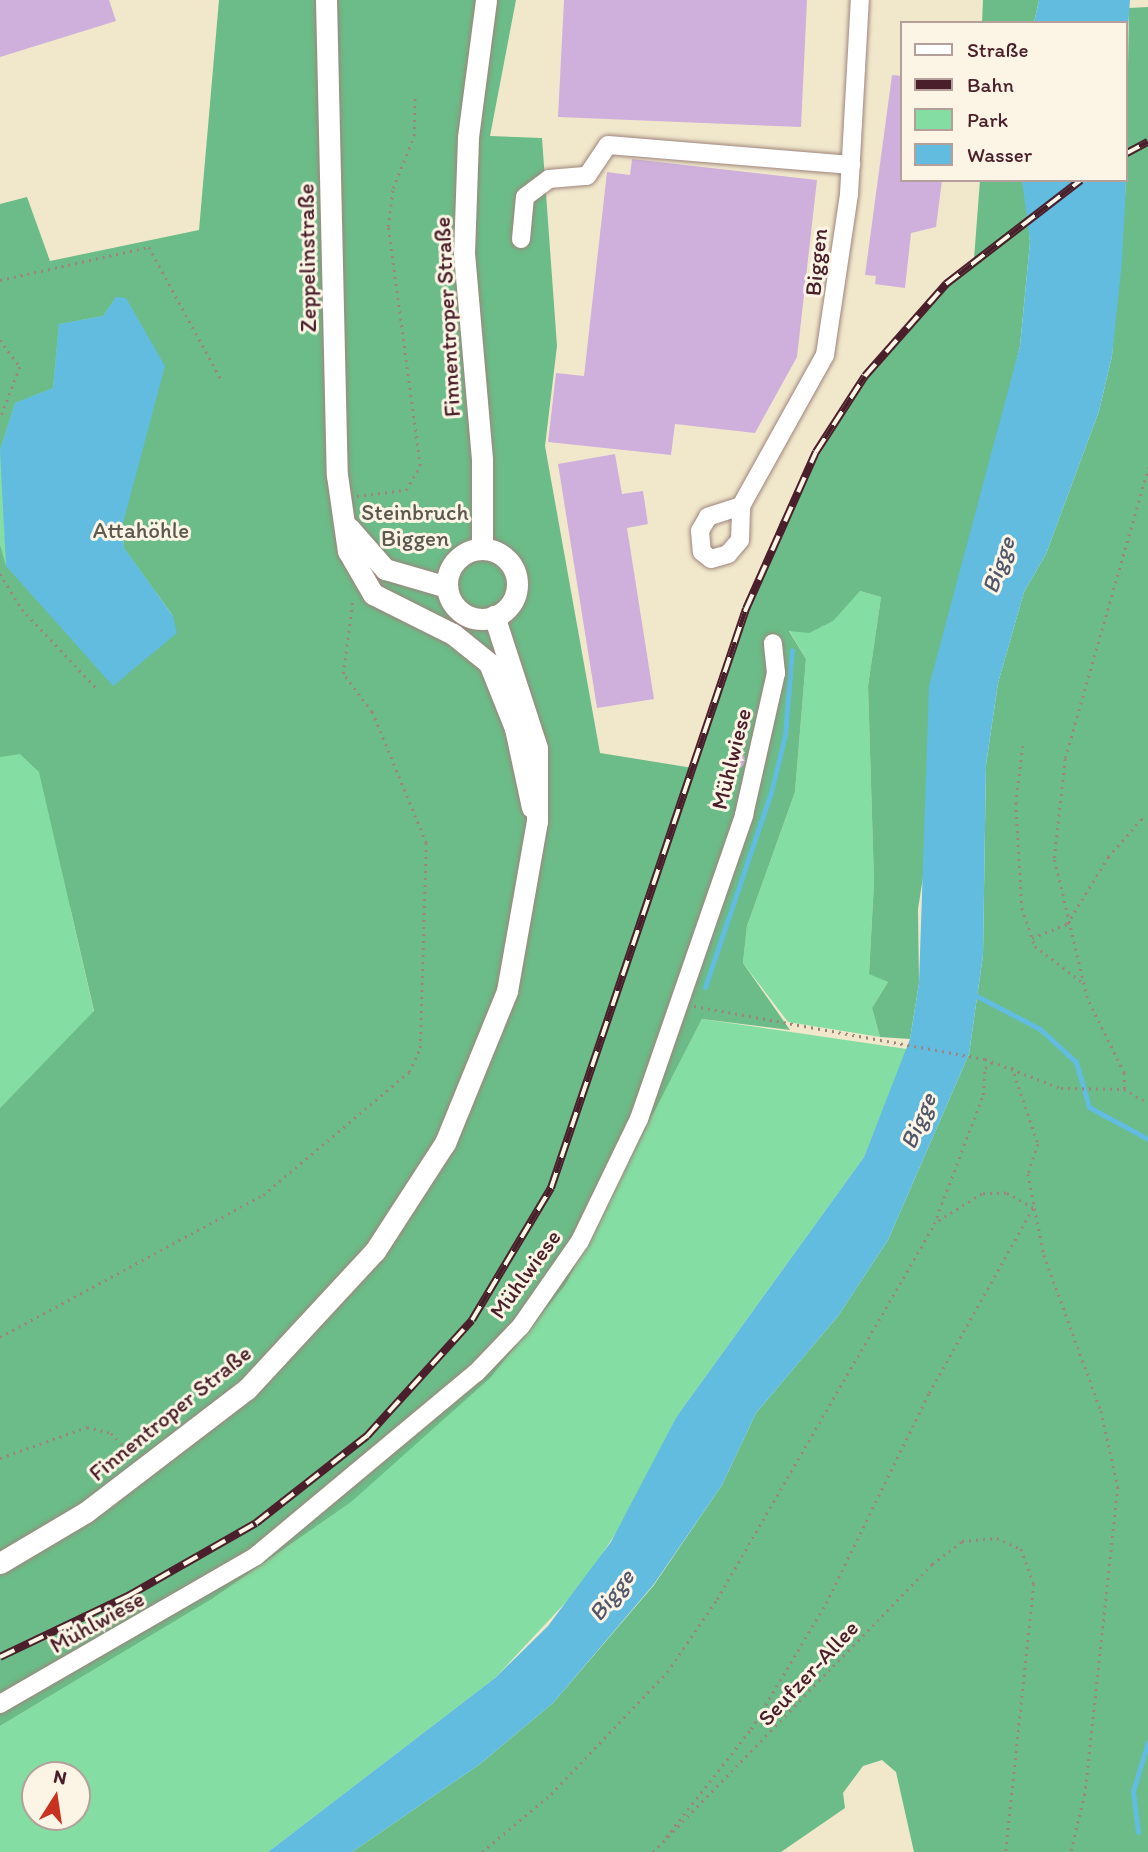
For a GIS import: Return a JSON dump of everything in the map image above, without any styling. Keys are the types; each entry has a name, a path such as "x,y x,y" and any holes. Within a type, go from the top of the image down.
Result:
{"main road":[{"name":"Zeppelinstraße","path":"326,0 342,506 348,551 362,583 389,604 453,634 489,663 515,728 537,821"},
{"name":"Finnentroper Straße","path":"482,549 482,459 464,253 468,137 486,0"},
{"name":"Zeppelinstraße","path":"342,506 354,538 385,569 447,587"},
{"path":"482,549 506,558 515,573 511,604 494,616 463,613 447,587 457,561 482,549"},
{"name":"Finnentroper Straße","path":"0,1563 143,1472 292,1346 411,1200 490,1042 519,937 537,821 537,748 494,616"}],"street":[{"name":"Biggen","path":"741,506 825,355 851,165 860,0"},
{"path":"520,239 525,197 549,179 587,176 608,145 851,165"},
{"name":"Mühlwiese","path":"0,1704 257,1556 476,1373 521,1326 580,1241 639,1119 744,814 776,673 773,643"}],"path":[{"path":"342,506 406,490 421,466 388,227 393,188 414,136 415,97"},
{"path":"0,281 149,247 222,381"},
{"path":"0,340 20,367 0,419"},
{"path":"1125,1089 1125,1073 1082,982 1054,858 1065,758 1148,468"},
{"path":"0,574 22,608 99,691"},
{"path":"0,1337 263,1195 409,1072 421,1036 426,843 373,712 343,674 349,614 362,583"},
{"path":"1023,746 1018,873 1032,938 1082,982"},
{"path":"1032,938 1067,924 1108,857 1141,819 1148,820"},
{"path":"680,1003 880,1037 994,1061 1072,1090 1125,1089 1148,1103"},
{"path":"482,1852 551,1794 667,1672 717,1599 934,1224 983,1095 985,1068 994,1061"},
{"path":"1012,1068 1038,1144 1028,1174 1033,1208 1101,1411 1118,1488 1085,1794 1071,1852"},
{"path":"934,1224 982,1194 1006,1193 1033,1208"},
{"path":"666,1837 751,1729 826,1603 929,1393 1033,1208"},
{"path":"0,1458 100,1427 125,1445 143,1472"},
{"name":"Seufzer-Allee","path":"653,1852 932,1564 962,1541 997,1538 1021,1549 1034,1584 1006,1852"}],"green space":[{"name":"Steinbruch Biggen","path":"219,0 516,0 490,136 542,138 557,346 545,446 600,753 693,768 780,522 865,376 974,259 980,182 1022,182 1030,242 1020,346 983,501 918,909 919,983 910,1039 880,1037 872,1008 888,982 869,974 874,882 868,686 881,597 860,591 833,621 809,633 789,631 806,659 795,792 747,926 743,963 790,1030 702,1019 566,1284 490,1378 350,1503 212,1599 0,1726 0,1108 94,1011 39,772 20,754 0,757 0,545 6,566 173,616 124,548 116,297 103,316 59,324 53,388 15,403 0,450 0,204 27,197 50,261 199,230"},
{"path":"983,0 1039,0 1034,21 982,21"},
{"path":"1148,7 1148,1852 914,1852 896,1772 882,1760 863,1766 843,1793 845,1808 781,1852 352,1852 480,1764 553,1703 654,1585 722,1485 756,1413 838,1316 888,1240 969,1054 983,955 986,765 998,683 1024,592 1046,554 1099,411 1112,356 1127,182 1129,8"},
{"name":"Attahöhle","path":"259,221 70,907 94,1012 0,1108 0,273"},
{"path":"860,591 881,597 868,686 874,882 869,973 888,982 872,1008 880,1037 788,1022 743,963 747,926 795,792 806,659 789,630 822,627"},
{"path":"702,1019 907,1049 864,1157 677,1416 631,1510 582,1585 495,1678 268,1852 0,1852 0,1726 212,1599 350,1503 566,1284"}],"water":[{"path":"1039,0 1130,0 1127,42 1127,21 1034,21"},
{"name":"Bigge","path":"1022,182 1126,182 1122,262 1112,356 1099,411 1046,554 1024,592 998,683 986,765 983,955 969,1054 888,1240 838,1316 756,1413 722,1485 654,1584 553,1703 480,1764 352,1852 268,1852 495,1678 548,1626 611,1542 677,1416 864,1157 910,1039 919,983 929,686 1020,346 1030,242"},
{"path":"116,297 126,298 165,366 122,527 124,548 173,616 177,633 113,686 6,566 0,450 15,403 53,388 59,324 103,316"}],"building":[{"path":"0,0 109,0 116,21 0,57"},
{"path":"564,0 807,0 801,127 558,117"},
{"path":"892,75 900,76 900,182 942,182 936,227 911,233 905,288 875,284 876,276 865,275"},
{"path":"632,159 817,180 797,357 755,433 675,424 671,455 548,442 556,373 584,376 607,172 630,175"},
{"path":"615,454 622,494 643,491 648,524 627,528 654,699 597,708 558,464"},
{"path":"732,751 740,751 745,760 743,767 732,769 727,764 727,756"}],"waterway":[{"path":"705,987 771,792 785,735 792,650"},
{"path":"973,994 1040,1029 1076,1062 1089,1107 1148,1139"},
{"path":"1138,1832 1133,1791 1148,1742"}],"railway":[{"path":"1127,153 1148,142"},
{"path":"0,1657 128,1596 256,1523 367,1436 472,1320 551,1188 746,609 816,452 865,376 946,284 1078,182"}]}
